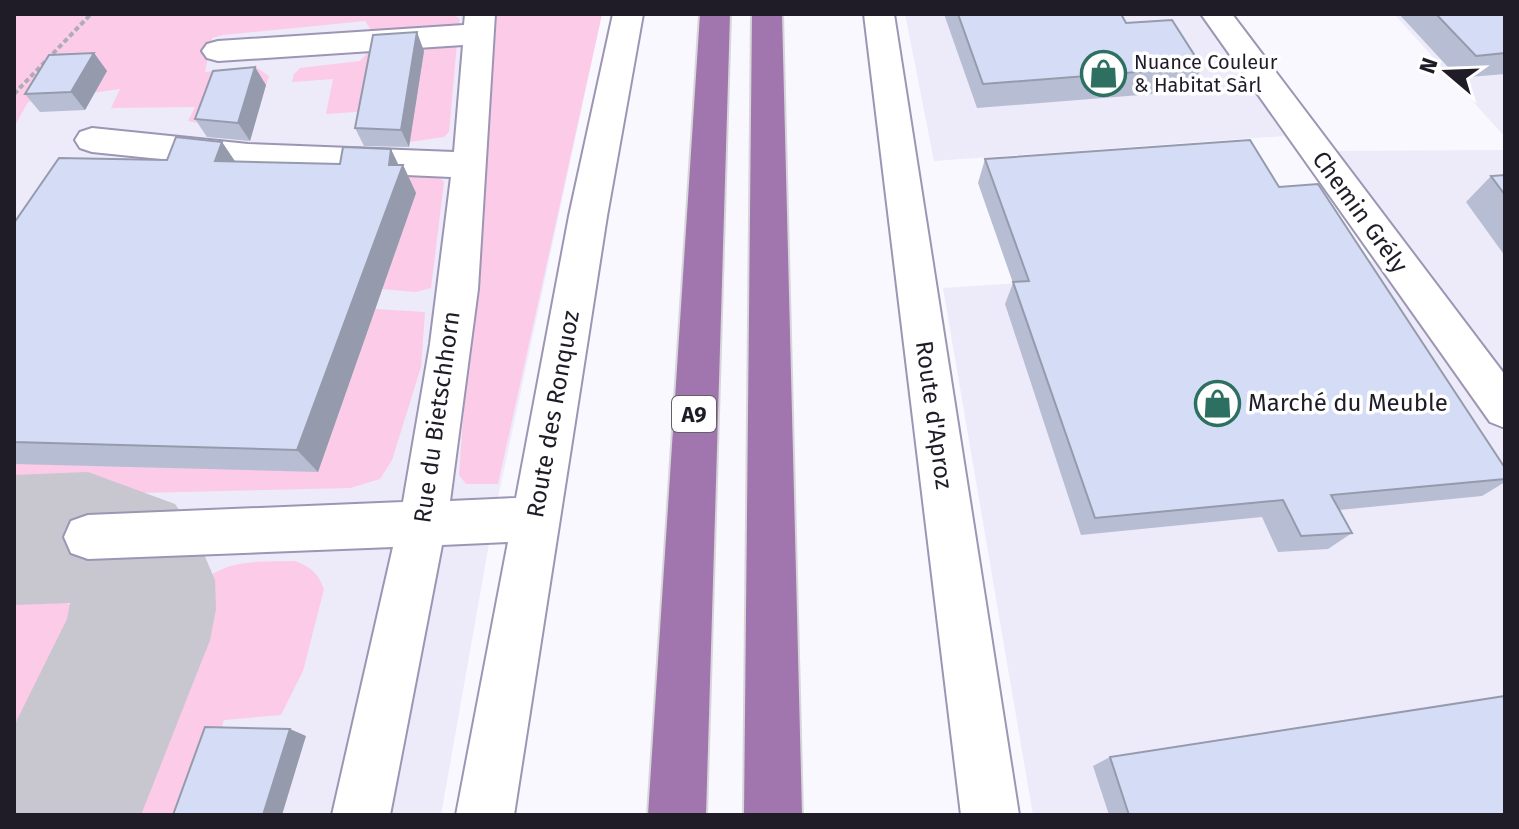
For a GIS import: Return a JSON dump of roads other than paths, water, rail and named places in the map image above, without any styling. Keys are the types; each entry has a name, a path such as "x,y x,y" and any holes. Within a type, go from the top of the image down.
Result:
{"highway":[{"name":"A9","path":"677,815 715,14"},
{"path":"767,14 773,815"}],"street":[{"name":"Route des Ronquoz","path":"485,815 588,216 628,14"},
{"name":"Route d'Aproz","path":"879,14 990,815"},
{"name":"Chemin Grély","path":"1216,14 1505,409"},
{"path":"218,51 480,24"},
{"name":"Rue du Bietschhorn","path":"361,815 422,523 444,393 470,165 480,24"},
{"path":"92,140 248,156 470,165"},
{"path":"88,537 534,519"}],"place":[{"name":"Nuance Couleur & Habitat Sàrl","path":"1103,73"},
{"name":"Marché du Meuble","path":"1217,403"}]}
